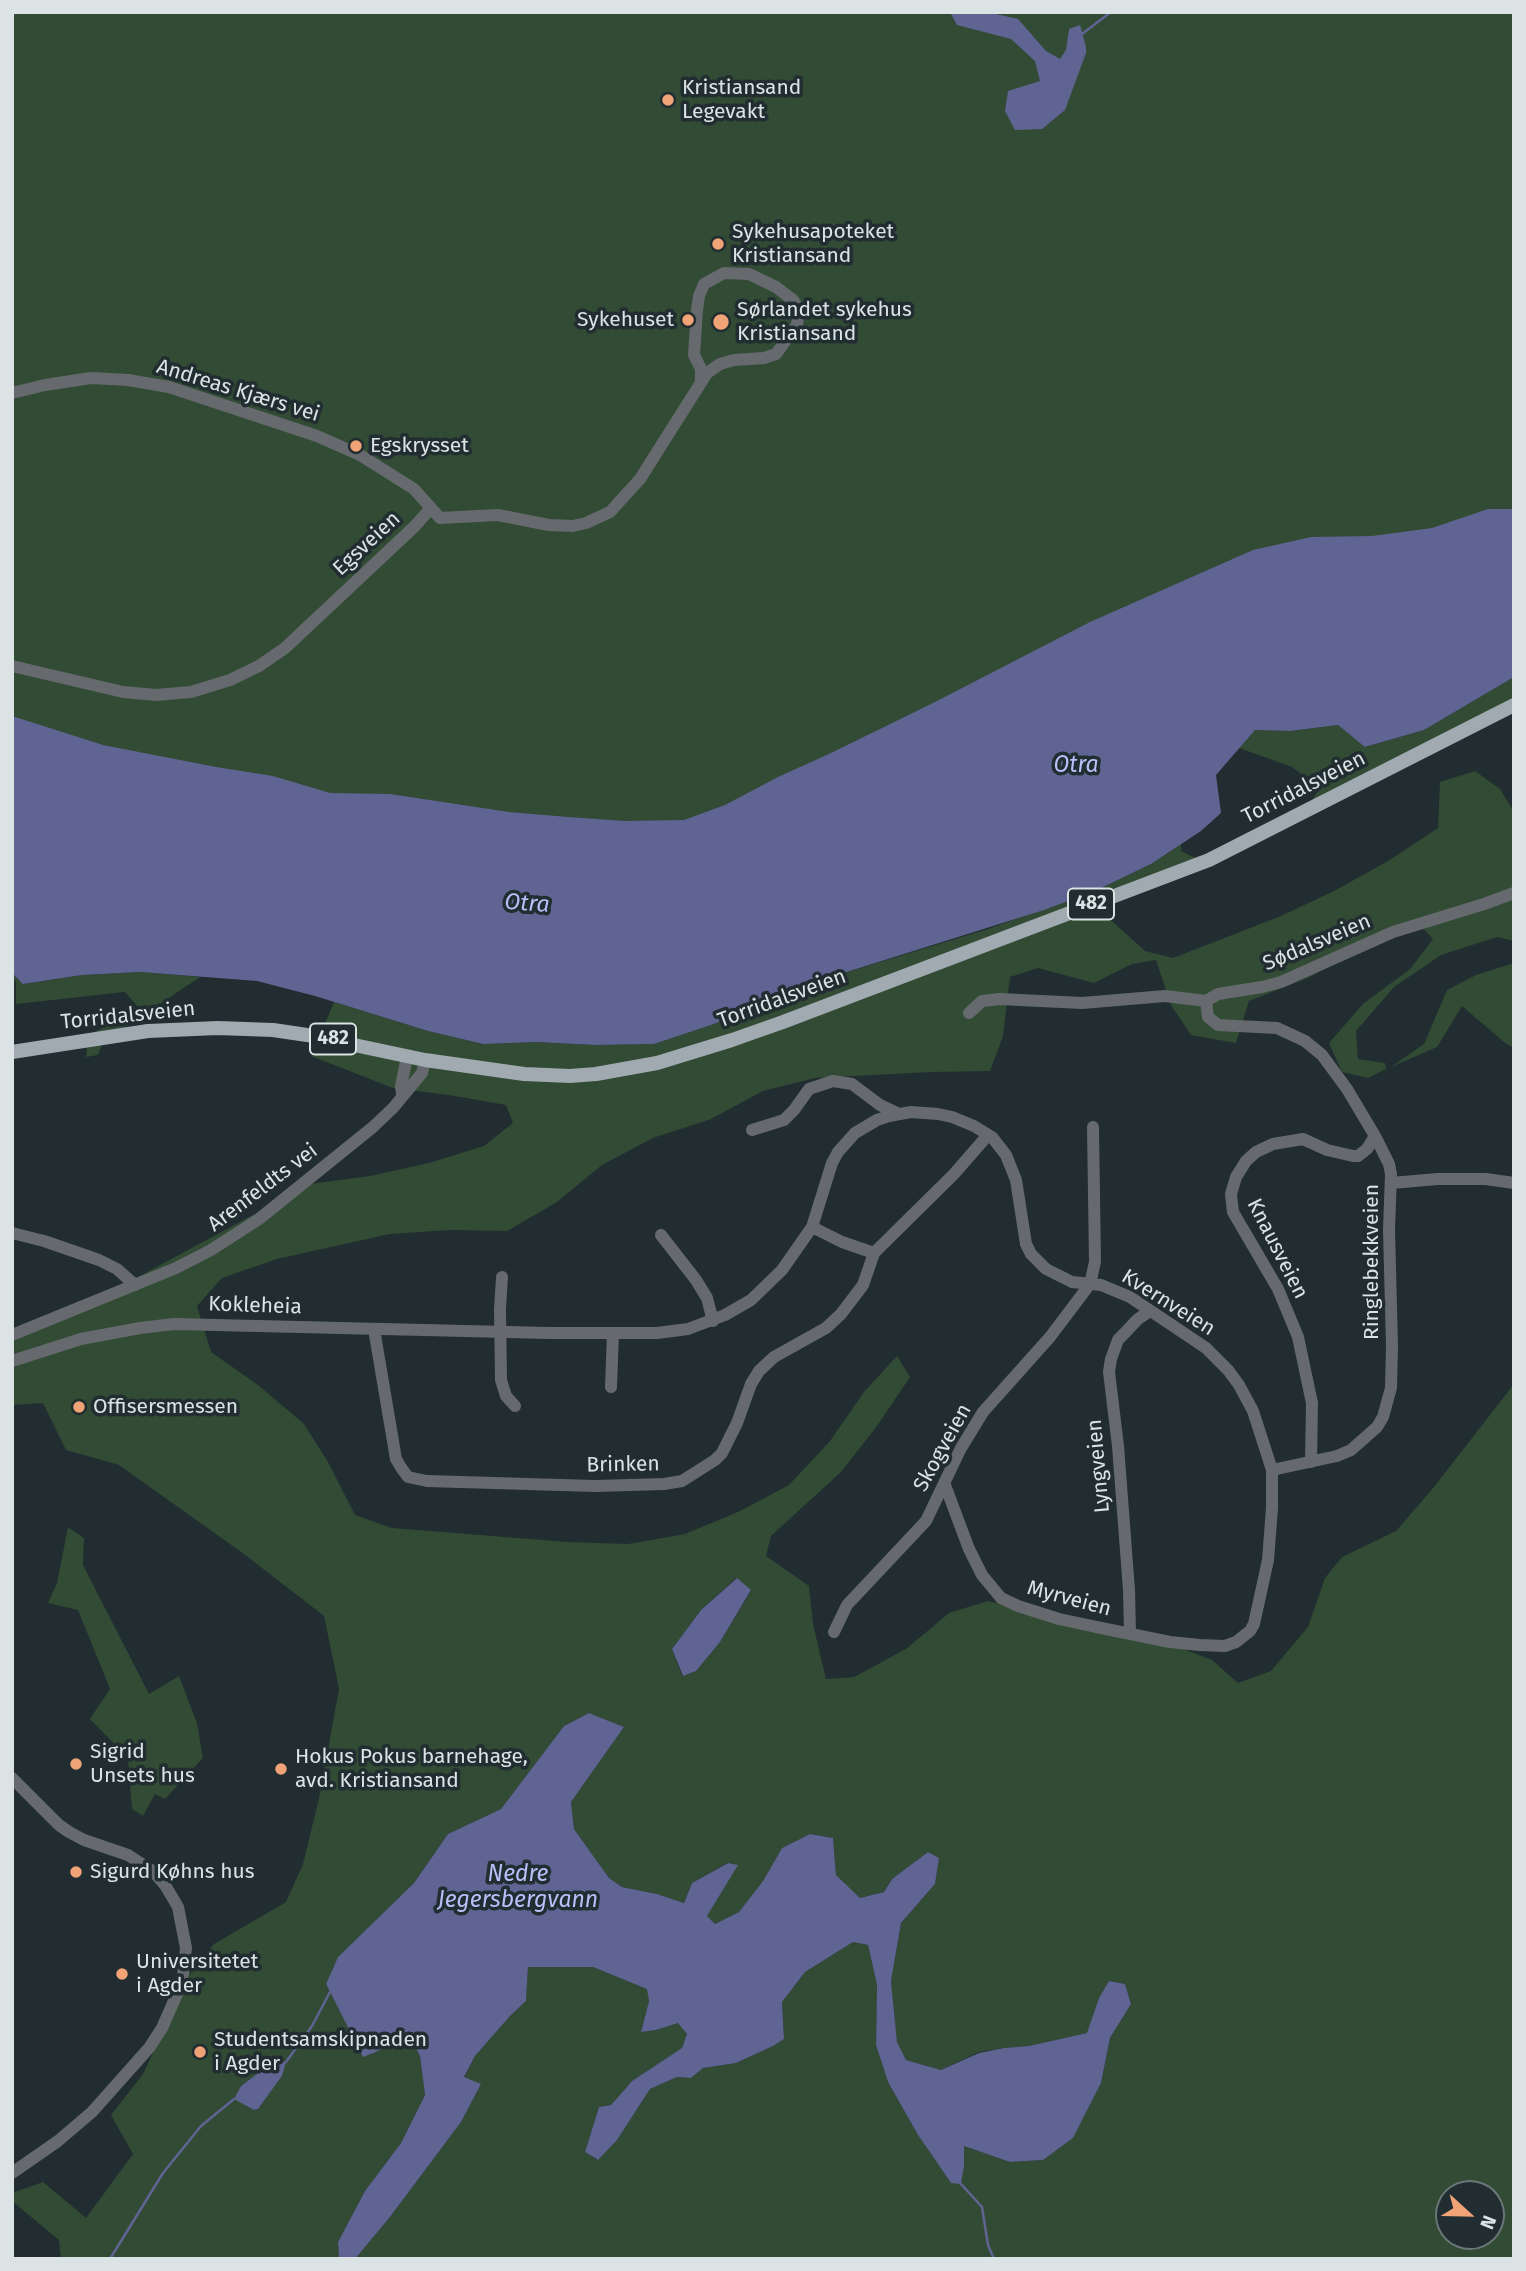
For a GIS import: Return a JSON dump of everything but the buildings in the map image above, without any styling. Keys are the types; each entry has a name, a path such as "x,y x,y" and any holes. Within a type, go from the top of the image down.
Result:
{"main road":[{"name":"Torridalsveien","path":"12,1052 148,1031 196,1028 294,1033 495,1072 570,1076 657,1063 732,1040 1209,860 1514,705"}],"street":[{"name":"Egsveien","path":"12,666 123,692 156,695 191,692 230,680 259,666 285,648 430,509 445,519 498,515 559,526 586,523 600,517 610,512 640,479 701,382 720,364 776,354 797,325 799,309 793,300 761,278 749,274 724,272 704,284 696,310 694,355 701,369 701,382"},
{"name":"Andreas Kjærs vei","path":"12,393 91,378 128,380 169,387 342,446 404,482 423,498 430,509"},
{"name":"Sødalsveien","path":"970,1013 982,1000 1000,999 1082,1003 1165,996 1206,1001 1218,994 1262,987 1289,979 1393,932 1514,893"},
{"name":"Ringlebekkveien","path":"1206,1001 1208,1017 1218,1025 1277,1028 1314,1048 1327,1060 1375,1136 1389,1164 1392,1345 1388,1405 1377,1427 1351,1450 1337,1457 1272,1470"},
{"path":"402,1094 407,1057"},
{"name":"Arenfeldts vei","path":"12,1335 135,1285 211,1250 259,1219 393,1108 422,1073 425,1060"},
{"name":"Kokleheia","path":"752,1130 784,1120 809,1089 833,1081 852,1084 880,1105 899,1114"},
{"name":"Kokleheia","path":"12,1362 81,1339 174,1324 613,1333 677,1331 713,1321 751,1300 782,1270 812,1227 838,1152 855,1133 865,1126 899,1114 924,1113 952,1117 988,1135 999,1146 1013,1168 1023,1233 1031,1254 1046,1269 1063,1279 1090,1284"},
{"name":"Kvernveien","path":"1093,1127 1095,1262 1090,1284 1121,1292 1191,1336 1228,1370 1248,1399 1272,1470 1268,1560 1258,1615 1250,1631 1226,1646 1170,1642 1130,1633"},
{"name":"Brinken","path":"374,1329 397,1459 408,1477 427,1481 558,1485 673,1483 690,1477 715,1460 732,1435 751,1384 759,1371 774,1357 825,1328 841,1314 863,1285 874,1252 954,1174 988,1135"},
{"name":"Knausveien","path":"1311,1462 1312,1403 1298,1337 1278,1289 1233,1212 1231,1194 1236,1177 1246,1161 1273,1144 1303,1139 1327,1150 1358,1156 1367,1149 1375,1136"},
{"path":"1391,1183 1438,1179 1486,1179 1514,1183"},
{"path":"812,1227 842,1242 874,1252"},
{"path":"12,1233 99,1260 117,1269 135,1285"},
{"path":"661,1235 707,1298 713,1321"},
{"path":"502,1277 501,1380 506,1396 515,1406"},
{"name":"Skogveien","path":"834,1632 847,1605 926,1521 961,1448 983,1412 1050,1337 1090,1284"},
{"name":"Lyngveien","path":"1130,1633 1118,1446 1109,1372 1118,1340 1138,1319 1150,1311"},
{"path":"611,1387 613,1333"},
{"name":"Myrveien","path":"945,1485 974,1558 989,1586 1001,1598 1051,1616 1130,1633"},
{"path":"12,1778 69,1832 128,1855 154,1872 178,1907 186,1948 183,1975 177,1994 162,2028 149,2048 92,2112 51,2147 12,2173"}],"green space":[{"path":"12,12 1514,12 1514,566 721,861 12,816"},
{"path":"1514,677 1514,697 1474,723 1243,846 1111,900 1101,911 1145,951 1173,958 1281,916 1388,861 1438,828 1440,782 1475,771 1500,789 1514,812 1514,941 1497,937 1441,955 1394,987 1356,1031 1358,1059 1385,1063 1386,1069 1368,1078 1342,1072 1329,1043 1363,1004 1410,969 1433,939 1421,926 1368,945 1310,977 1249,1001 1236,1043 1191,1035 1171,1005 1156,960 1132,964 1094,983 1038,968 1010,977 1003,1036 990,1071 815,1078 763,1091 711,1119 653,1138 602,1165 557,1202 507,1231 450,1230 390,1234 277,1259 222,1278 197,1306 211,1352 258,1385 304,1424 328,1462 355,1515 392,1528 568,1542 628,1544 685,1534 738,1512 789,1485 830,1441 864,1392 897,1356 910,1377 841,1472 771,1536 766,1556 809,1586 813,1624 826,1679 854,1677 906,1649 949,1613 988,1601 1160,1640 1212,1660 1238,1683 1271,1671 1308,1627 1325,1578 1342,1557 1396,1531 1514,1384 1514,2259 355,2259 461,2122 481,2084 464,2078 475,2056 526,2001 528,1967 593,1967 648,1989 649,2001 641,2032 679,2022 687,2034 682,2048 632,2081 611,2105 599,2107 585,2152 597,2160 617,2140 650,2089 677,2077 691,2078 703,2068 736,2063 784,2039 782,2002 805,1972 853,1942 868,1945 877,1985 876,2045 888,2082 918,2135 951,2183 961,2183 964,2146 1010,2162 1043,2160 1073,2138 1101,2083 1110,2038 1131,2004 1125,1984 1110,1981 1099,1998 1088,2033 1029,2046 979,2052 941,2070 906,2060 897,2042 891,1981 901,1923 935,1884 939,1858 928,1852 892,1879 884,1892 860,1898 836,1875 833,1838 810,1834 782,1848 763,1881 739,1912 715,1924 707,1916 737,1865 727,1863 692,1883 684,1903 622,1887 609,1878 574,1829 571,1802 624,1727 589,1713 564,1726 501,1809 448,1834 414,1883 338,1957 326,1984 363,2056 376,2052 407,2031 420,2056 425,2095 401,2143 365,2191 338,2242 339,2259 61,2259 59,2240 12,2201 12,2193 43,2182 86,2218 133,2154 111,2115 143,2074 193,1968 214,1944 286,1902 303,1864 319,1798 339,1689 324,1616 244,1554 119,1465 66,1450 43,1403 12,1405 12,1334 101,1297 310,1184 370,1176 429,1163 484,1146 513,1123 506,1105 393,1088 311,1056 334,1002 428,1031 483,1044 654,1044 711,1025 818,981 988,929 1097,890 1151,864 1181,844 1181,851 1200,860 1261,835 1305,811 1320,788 1292,767 1239,748 1255,730 1291,731 1338,725 1366,747 1424,730","holes":["736,1578 751,1591 720,1642 696,1671 682,1676 672,1649 701,1610","275,2060 285,2062 282,2076 258,2109 254,2110 235,2099 241,2086"]},
{"path":"1514,963 1514,1048 1462,1006 1437,1047 1391,1067 1424,1044 1447,990 1476,975"},
{"path":"140,972 200,977 103,1042 98,1055 86,1057 88,1036 138,1007 125,992 16,1004 16,983 12,974 24,984 82,975"},
{"path":"68,1527 84,1538 83,1565 149,1694 179,1676 197,1723 203,1758 165,1799 155,1794 143,1816 132,1809 128,1758 90,1719 110,1689 78,1610 48,1603 57,1583"}],"water":[{"path":"987,12 1018,19 1046,51 1060,59 1066,50 1069,29 1080,25 1086,53 1065,110 1042,129 1015,130 1005,111 1008,91 1040,81 1035,61 1011,39 957,25 951,14"},
{"name":"Otra","path":"1488,509 1514,509 1514,677 1424,730 1365,747 1338,725 1290,731 1255,730 1216,775 1221,813 1201,831 1151,864 1097,890 1044,910 818,981 711,1025 654,1044 483,1044 428,1031 257,981 140,972 82,975 23,984 12,973 12,716 103,745 273,776 330,793 390,794 509,812 568,817 625,821 684,820 725,805 1090,622 1253,550 1311,537 1372,536 1432,528"},
{"path":"737,1578 751,1590 720,1642 696,1671 683,1676 672,1649 701,1610"},
{"name":"Nedre Jegersbergvann","path":"589,1713 624,1727 571,1802 574,1829 609,1878 622,1887 684,1903 692,1883 728,1863 738,1865 707,1916 715,1924 739,1912 763,1881 782,1848 810,1834 833,1838 836,1875 860,1898 884,1892 892,1879 928,1852 939,1858 935,1884 901,1923 891,1981 897,2042 906,2060 941,2070 979,2053 1029,2046 1087,2033 1099,1998 1109,1981 1125,1984 1131,2004 1110,2038 1101,2083 1073,2138 1043,2160 1010,2162 964,2146 961,2184 951,2183 918,2135 888,2082 876,2045 877,1985 868,1945 853,1942 805,1972 782,2002 784,2039 736,2063 703,2068 691,2078 677,2077 650,2089 617,2140 598,2160 585,2152 599,2107 611,2105 632,2081 682,2048 687,2034 678,2023 641,2032 649,2001 647,1989 593,1967 528,1967 526,2001 475,2056 464,2077 481,2084 461,2122 355,2259 339,2259 338,2242 365,2191 401,2143 425,2095 420,2056 407,2032 363,2057 326,1984 338,1957 414,1883 448,1834 501,1809 564,1726"},
{"path":"275,2060 286,2062 282,2076 258,2109 254,2110 234,2099 241,2086"}],"waterway":[{"path":"1082,34 1111,12"},
{"path":"286,2062 312,2026 330,1992"},
{"path":"110,2259 163,2173 201,2126 234,2099"},
{"path":"961,2184 982,2207 988,2245 994,2259"}],"place":[{"name":"Kristiansand Legevakt","path":"668,100"},
{"name":"Sykehusapoteket Kristiansand","path":"718,244"},
{"name":"Sykehuset","path":"688,320"},
{"name":"Sørlandet sykehus Kristiansand","path":"721,322"},
{"name":"Egskrysset","path":"356,446"},
{"name":"Offisersmessen","path":"79,1407"},
{"name":"Sigrid Unsets hus","path":"76,1764"},
{"name":"Hokus Pokus barnehage, avd. Kristiansand","path":"281,1769"},
{"name":"Sigurd Køhns hus","path":"76,1872"},
{"name":"Universitetet i Agder","path":"122,1974"},
{"name":"Studentsamskipnaden i Agder","path":"200,2052"}]}
